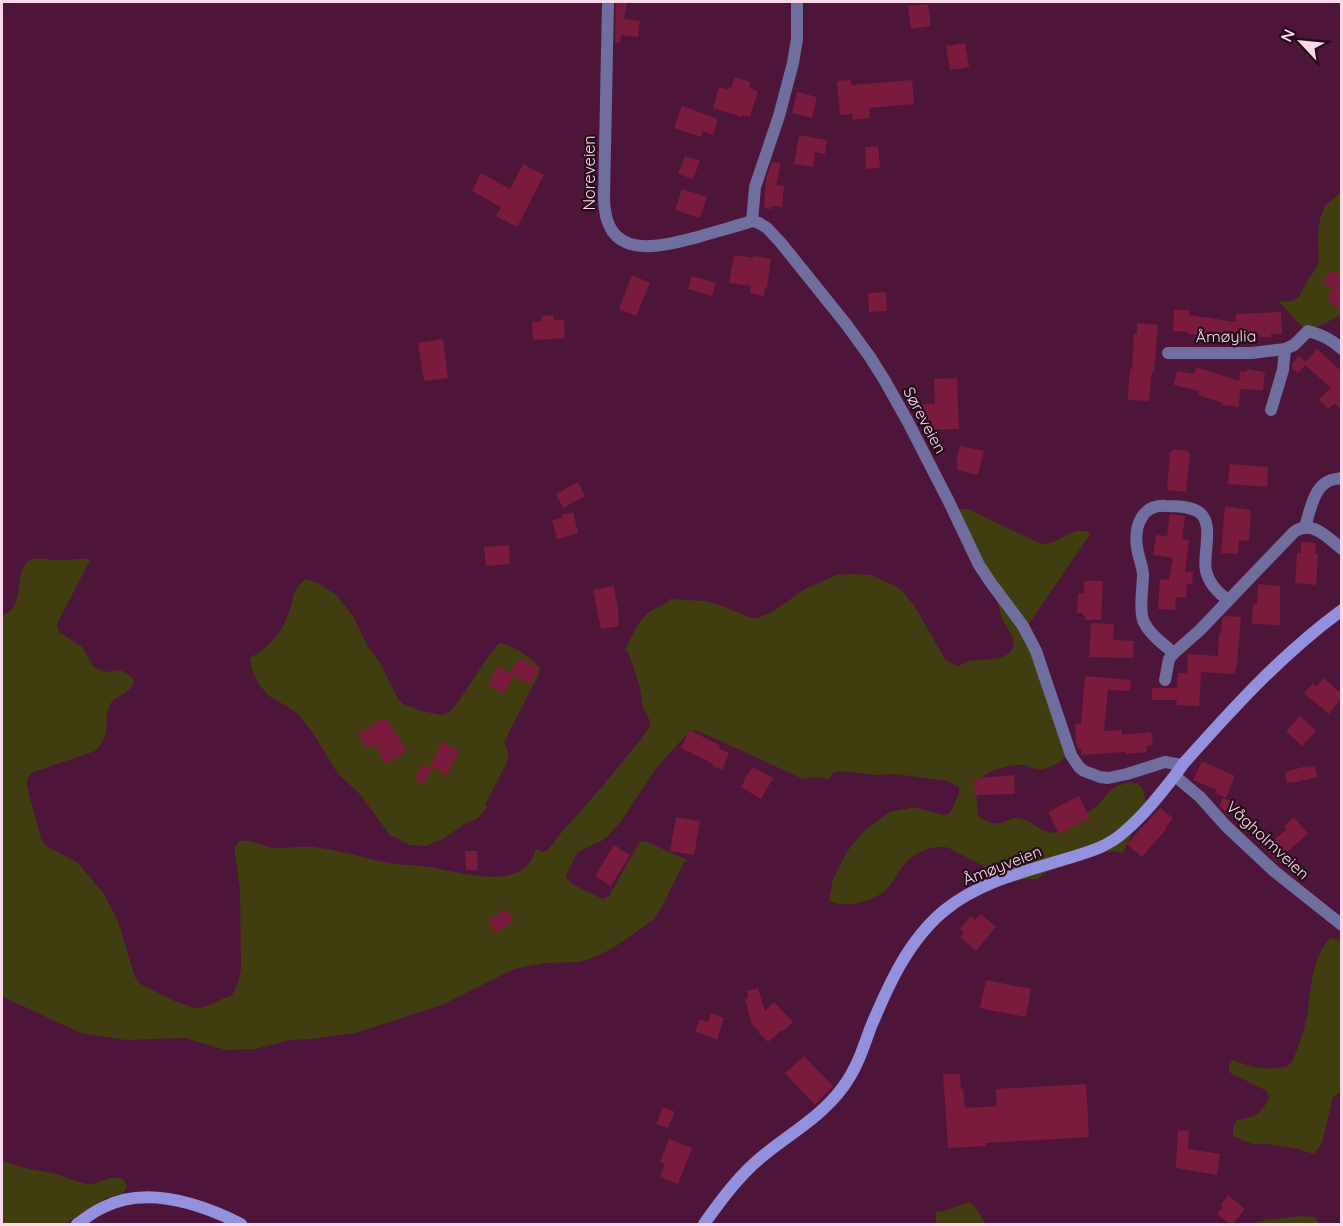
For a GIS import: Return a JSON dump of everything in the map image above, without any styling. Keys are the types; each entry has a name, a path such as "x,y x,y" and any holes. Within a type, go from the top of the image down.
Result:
{"main road":[{"name":"Åmøyveien","path":"704,1224 724,1197 761,1157 822,1111 844,1086 901,963 915,942 944,910 961,898 993,883 1092,851 1123,834 1270,670 1341,610"},
{"path":"77,1224 105,1206 119,1201 154,1197 190,1203 241,1224"}],"street":[{"name":"Noreveien","path":"608,2 604,210 611,231 628,243 654,246 677,242 752,221"},
{"path":"752,221 755,188 779,116 793,63 797,39 797,2"},
{"name":"Søreveien","path":"752,221 767,228 781,243 846,324 885,381 949,502 979,565 1029,635 1071,755 1079,767 1096,776 1108,778 1165,762 1178,771"},
{"path":"1271,410 1283,370 1285,349 1308,331 1331,339 1341,349"},
{"name":"Åmøylia","path":"1168,353 1252,353 1285,349"},
{"path":"1305,527 1320,486 1341,478"},
{"path":"1174,653 1150,631 1143,617 1143,572 1136,536 1139,521 1148,509 1162,505 1185,507 1200,512 1208,526 1205,570 1214,587 1228,600"},
{"path":"1164,680 1169,659 1174,653 1200,630 1299,528 1305,527 1322,532 1341,549"},
{"name":"Vågholmveien","path":"1178,771 1226,826 1274,871 1341,925"}],"shaded area":[{"path":"1341,192 1341,315 1307,332 1279,302 1292,301 1299,297 1317,266 1320,219 1325,206"},
{"path":"961,509 968,509 1041,544 1077,531 1091,533 1026,628 1074,748 1049,768 1036,769 1015,765 985,775 978,785 978,816 993,823 1023,819 1045,831 1054,833 1096,807 1117,786 1130,782 1137,783 1142,787 1146,801 1123,853 1114,851 1100,853 1049,871 1037,879 1023,879 1010,883 993,871 949,848 936,847 923,851 907,861 888,887 874,898 858,903 835,903 829,900 833,879 849,849 862,833 889,812 916,808 944,815 950,813 959,794 959,787 947,781 896,774 875,775 839,771 833,773 829,779 816,777 803,779 695,730 687,734 657,767 622,820 608,836 578,852 568,871 566,877 572,884 603,899 609,896 640,841 688,860 683,864 653,920 600,955 580,962 544,963 514,969 442,1005 355,1033 291,1040 255,1049 226,1050 185,1038 126,1040 81,1033 3,997 2,615 10,611 15,604 23,569 34,559 90,560 57,624 59,632 82,647 93,666 99,670 106,672 120,670 132,677 134,682 128,691 110,705 106,733 95,751 31,773 27,779 41,839 45,845 78,863 104,894 118,921 135,977 139,983 172,1000 194,1008 201,1008 232,995 238,983 241,969 240,890 235,847 239,841 274,848 314,847 388,863 424,866 490,877 519,872 529,863 536,849 542,852 548,850 650,726 643,708 640,687 629,654 625,649 643,618 670,599 705,601 751,618 758,618 772,612 805,589 837,575 871,575 901,590 914,605 945,659 957,666 970,661 999,658 1010,653 1014,644 1013,640 1002,618 992,585 977,553 953,513"},
{"path":"306,579 318,583 336,595 353,616 368,647 380,663 398,699 403,704 442,715 449,712 499,643 521,652 540,668 504,742 509,755 507,762 485,805 487,808 477,819 466,823 443,839 425,846 410,845 390,835 358,792 338,774 299,715 269,696 260,686 253,673 250,658 269,644 278,633 286,620 296,590"},
{"path":"1330,938 1341,940 1342,1091 1333,1097 1322,1143 1314,1154 1294,1148 1252,1144 1233,1136 1236,1121 1257,1114 1269,1098 1267,1091 1229,1072 1229,1065 1233,1060 1254,1067 1274,1068 1288,1066 1293,1060 1306,1022 1316,962"},
{"path":"2,1161 88,1184 118,1178 124,1180 127,1187 123,1193 97,1203 65,1224 2,1224"},
{"path":"969,1202 986,1224 936,1224 936,1212"},
{"path":"1301,1216 1315,1217 1319,1224 1251,1224 1260,1221"}],"building":[{"path":"616,2 627,2 624,19 640,21 638,37 621,35 620,43 615,42"},
{"path":"928,4 931,26 911,29 908,6"},
{"path":"965,43 969,67 950,70 946,46"},
{"path":"735,77 751,82 749,88 758,91 750,117 742,115 742,117 713,108 719,87 727,90 728,87 731,88"},
{"path":"851,80 851,85 912,80 914,104 869,108 870,118 853,120 852,114 840,115 837,81"},
{"path":"797,92 817,97 812,118 792,113"},
{"path":"682,106 718,119 713,135 703,131 701,137 674,128"},
{"path":"799,135 827,140 825,154 815,152 813,167 794,164"},
{"path":"878,146 880,168 866,169 865,147"},
{"path":"685,156 700,161 693,179 678,174"},
{"path":"772,162 781,163 776,185 784,186 782,207 772,206 772,209 764,208 766,179"},
{"path":"523,164 544,175 517,227 496,216 501,207 472,191 481,173 510,189"},
{"path":"682,189 707,197 700,218 675,210"},
{"path":"734,255 771,259 764,296 750,293 751,286 729,283"},
{"path":"1331,270 1341,277 1341,312 1326,298 1333,290 1322,282"},
{"path":"632,275 650,283 636,316 619,309"},
{"path":"692,276 716,283 712,296 688,289"},
{"path":"886,292 887,311 869,312 868,293"},
{"path":"1174,310 1189,310 1189,315 1236,322 1236,314 1281,312 1282,334 1260,337 1260,335 1218,333 1217,338 1197,337 1197,335 1188,334 1189,332 1173,331"},
{"path":"553,315 554,320 564,320 565,338 533,340 532,322 542,321 542,316"},
{"path":"1137,323 1158,325 1149,401 1128,400 1129,375 1132,369"},
{"path":"443,339 448,378 424,381 418,343"},
{"path":"1317,349 1341,371 1341,410 1335,403 1328,409 1319,399 1331,388 1305,365 1298,373 1292,368 1292,364 1299,356 1306,362"},
{"path":"1196,367 1239,381 1240,371 1246,372 1247,369 1265,372 1263,390 1240,389 1239,407 1223,405 1223,403 1198,395 1199,391 1174,385 1177,371 1194,374"},
{"path":"957,378 959,429 933,430 933,426 920,426 919,405 935,404 934,379"},
{"path":"960,446 984,451 978,475 957,470 958,463 956,462"},
{"path":"1173,449 1190,453 1186,492 1167,490 1170,452 1173,452"},
{"path":"1230,464 1268,467 1267,487 1228,484"},
{"path":"578,482 585,496 563,508 556,494"},
{"path":"1225,506 1251,510 1249,541 1239,540 1238,554 1221,553"},
{"path":"573,512 578,533 557,539 552,520"},
{"path":"1170,514 1185,516 1182,539 1189,540 1185,572 1193,572 1192,584 1187,584 1186,598 1176,597 1175,610 1158,609 1160,579 1169,580 1173,558 1153,555 1156,535 1167,536"},
{"path":"1301,542 1316,543 1315,554 1318,554 1316,585 1295,583 1297,553 1301,553"},
{"path":"509,545 510,564 486,566 484,547"},
{"path":"1084,581 1103,581 1101,620 1085,620 1083,613 1077,613 1078,593 1084,594"},
{"path":"1258,584 1280,586 1280,625 1252,624 1253,604 1257,604"},
{"path":"614,586 619,626 601,629 593,590"},
{"path":"1225,616 1241,617 1235,674 1201,672 1199,706 1176,705 1177,700 1152,700 1152,688 1177,688 1178,673 1187,673 1188,654 1218,656 1219,633 1221,633 1222,619"},
{"path":"1091,623 1114,624 1113,640 1134,641 1133,658 1089,657"},
{"path":"519,658 539,669 530,684 510,673"},
{"path":"498,666 514,676 504,694 487,685"},
{"path":"1085,676 1131,680 1130,691 1108,690 1104,731 1122,730 1122,735 1151,732 1153,745 1146,746 1147,752 1081,755 1081,749 1078,749 1076,742 1075,723 1081,724"},
{"path":"1323,678 1341,693 1341,698 1329,714 1304,693 1313,683 1317,687"},
{"path":"1300,716 1316,731 1302,746 1286,731"},
{"path":"385,717 407,751 386,764 374,744 367,749 358,734"},
{"path":"689,730 720,745 718,748 729,753 722,770 681,748"},
{"path":"442,742 460,751 447,775 430,765"},
{"path":"1202,761 1235,776 1226,798 1215,793 1217,790 1193,780"},
{"path":"423,764 432,769 424,784 414,779"},
{"path":"1307,766 1307,768 1315,766 1317,777 1287,783 1285,772"},
{"path":"753,767 773,778 761,799 741,787"},
{"path":"1014,775 1015,794 975,795 974,779"},
{"path":"1079,796 1090,818 1059,834 1048,812"},
{"path":"1222,798 1237,802 1234,813 1223,810 1220,806"},
{"path":"1160,808 1173,818 1142,857 1127,844"},
{"path":"676,817 700,821 694,855 670,851"},
{"path":"1294,817 1308,834 1276,861 1266,849 1287,829 1284,826"},
{"path":"614,845 630,855 611,886 595,876"},
{"path":"465,851 477,851 478,870 466,870"},
{"path":"506,909 514,921 496,933 488,920"},
{"path":"981,914 996,927 976,951 960,937 964,933 960,929 971,916 975,920"},
{"path":"986,980 1031,989 1026,1017 980,1008"},
{"path":"758,988 765,1011 774,1002 793,1022 768,1042 752,1025 745,999 748,998 747,991"},
{"path":"711,1013 724,1018 717,1040 695,1031 700,1019 708,1022"},
{"path":"804,1056 833,1086 815,1105 785,1073"},
{"path":"943,1074 960,1074 965,1108 997,1106 996,1089 1086,1084 1089,1137 986,1143 986,1146 948,1148"},
{"path":"663,1107 675,1112 668,1128 656,1124"},
{"path":"1178,1130 1189,1131 1188,1149 1220,1154 1217,1175 1176,1168"},
{"path":"669,1139 692,1148 678,1184 660,1177 665,1164 660,1162"},
{"path":"1228,1195 1245,1209 1233,1224 1217,1214"}]}
